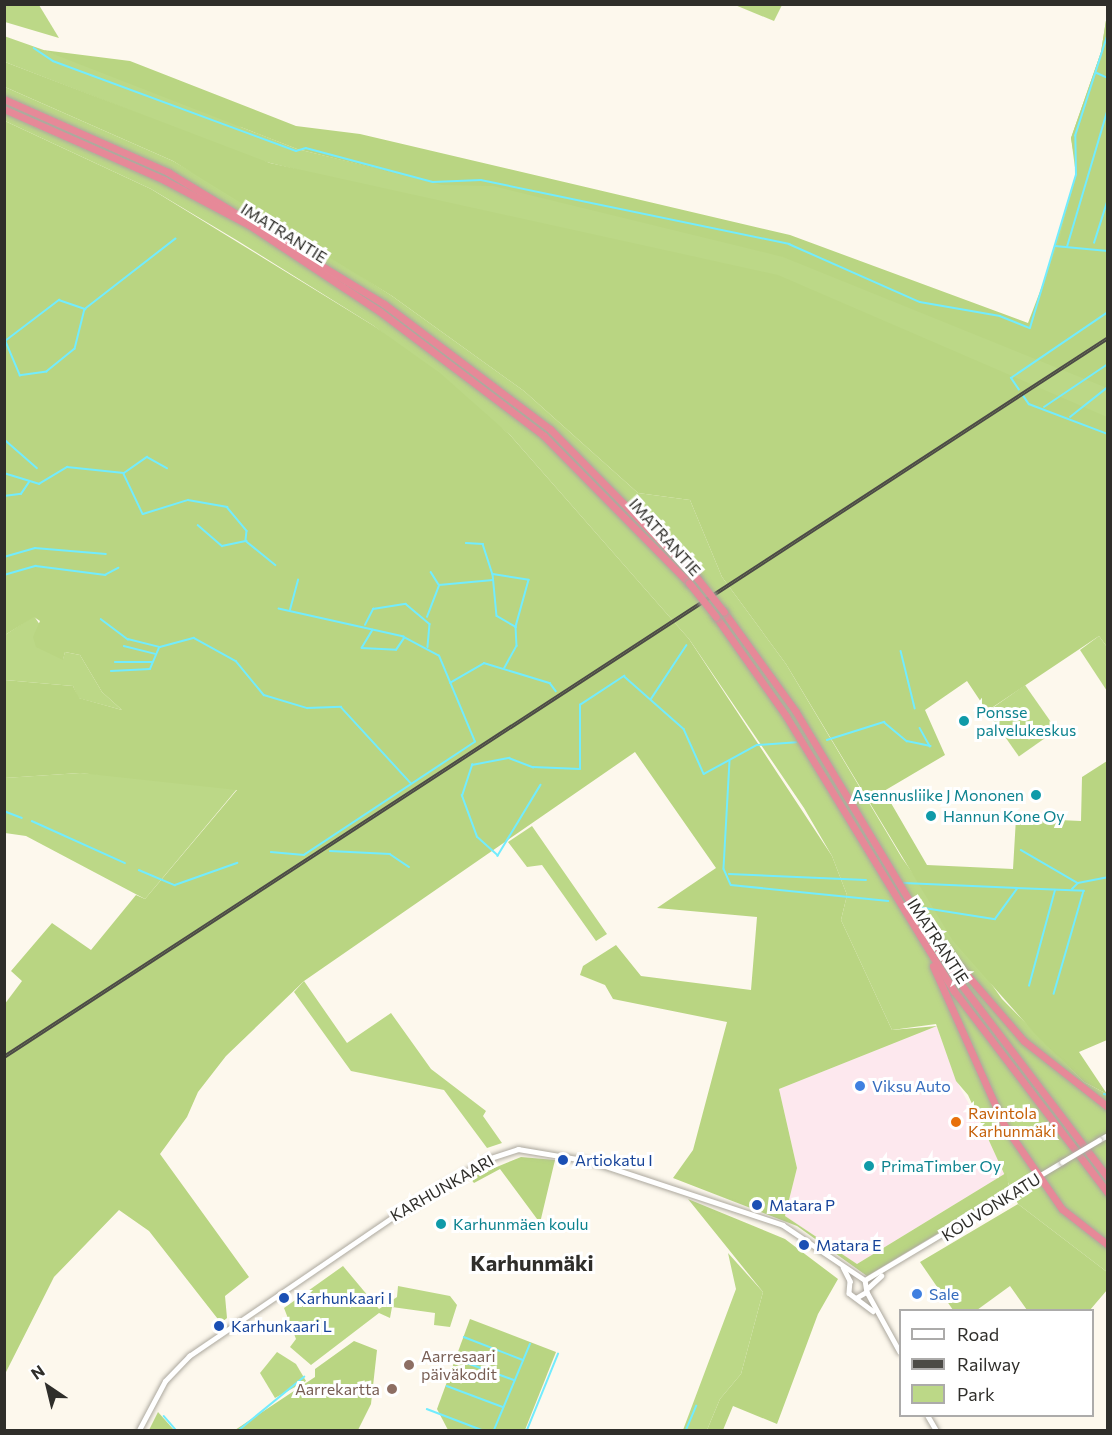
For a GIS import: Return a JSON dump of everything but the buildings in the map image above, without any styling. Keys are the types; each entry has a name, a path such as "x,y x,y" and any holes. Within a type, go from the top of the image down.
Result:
{"highway":[{"name":"IMATRANTIE","path":"4,99 168,172 384,304 550,429 697,578 724,612 796,712 918,918 1010,1054 1107,1178"},
{"name":"IMATRANTIE","path":"4,109 183,190 249,225 379,311 544,436 689,583 717,617 798,736 924,947 1029,1095 1107,1193"},
{"path":"918,918 1024,1041 1107,1107"},
{"path":"924,947 994,1106 1037,1178 1062,1209 1107,1245"}],"street":[{"name":"KOUVONKATU","path":"867,1290 883,1274 1107,1136"},
{"name":"KARHUNKAARI","path":"139,1431 176,1367 248,1314 457,1176 526,1148 723,1200 783,1225 862,1279"},
{"name":"KARHUNKAARI","path":"840,1262 850,1281"},
{"name":"KOUVONKATU","path":"862,1279 883,1274"},
{"path":"881,1319 849,1293 850,1281 862,1279 899,1350"},
{"path":"857,1298 867,1290"},
{"path":"929,1417 936,1431"}],"shaded area":[{"path":"937,1026 956,1080 1006,1173 857,1264 785,1216 797,1168 779,1089"}],"green space":[{"path":"4,5 39,5 59,38 5,22"},
{"path":"735,5 782,5 774,21"},
{"path":"1107,14 1107,465 444,206 258,160 5,62 4,36 225,114 241,127 297,149 433,182 468,179 593,201 1030,328 1076,175 1071,138 1101,52"},
{"path":"1107,14 1107,388 783,257 493,186 442,185 297,149 43,50 130,61 296,126 360,134 790,235 1028,323 1058,244 1077,172 1071,138 1101,52"},
{"path":"5,62 270,163 778,275 1107,417 1107,647 1099,636 987,711 967,681 925,710 945,755 884,791 927,865 1013,869 1016,818 1081,821 1082,777 1107,761 1107,1040 1079,1052 1107,1094 1084,1082 1036,1035 953,941 786,664 722,577 690,500 638,493 524,391 392,296 173,161 5,87"},
{"path":"5,87 173,161 260,211 392,296 524,391 638,493 690,500 722,577 786,664 902,858 1002,999 1084,1082 1107,1094 1107,1272 1018,1204 968,1095 956,1081 936,1024 892,1030 841,920 847,895 832,856 804,808 689,639 510,435 374,326 238,241 151,189 5,121"},
{"path":"5,121 151,189 374,326 440,373 510,435 689,639 832,856 847,895 841,920 892,1030 937,1026 779,1089 797,1168 785,1216 857,1264 1006,1173 1010,1190 867,1276 797,1226 673,1178 693,1150 727,1022 613,999 605,985 580,975 583,966 616,945 641,976 751,990 757,917 657,908 716,868 635,752 304,981 226,1056 198,1092 187,1117 160,1154 249,1277 225,1296 227,1318 221,1323 149,1231 119,1210 54,1277 5,1374 4,1005 22,981 11,971 52,923 91,950 136,895 145,899 237,790 80,773 5,778 5,680 73,686 79,698 122,710 102,692 80,655 65,652 63,660 36,647 33,637 40,621 34,617 5,635"},
{"path":"34,616 63,659 65,652 80,655 102,692 122,710 78,698 73,686 5,680 5,635"},
{"path":"1099,636 1107,647 1107,691 1080,650"},
{"path":"1025,685 1057,730 1019,756 987,711"},
{"path":"80,773 186,780 237,789 145,899 26,836 5,833 4,778"},
{"path":"532,826 607,934 596,941 542,865 527,867 508,842"},
{"path":"304,981 347,1043 391,1013 431,1069 486,1111 483,1116 502,1143 487,1148 444,1090 351,1071 294,992"},
{"path":"521,1157 555,1160 540,1223 500,1169 474,1183 470,1178"},
{"path":"688,1199 785,1239 838,1279 818,1314 777,1424 733,1406 723,1430 707,1430 720,1399 741,1374 763,1292"},
{"path":"1018,1204 1107,1272 1107,1290 1091,1309 1026,1309 1010,1286 978,1309 952,1309 920,1262"},
{"path":"728,1253 763,1292 741,1374 720,1399 707,1430 683,1430 736,1289"},
{"path":"343,1266 379,1309 397,1297 398,1286 450,1296 457,1305 450,1327 434,1325 435,1313 392,1307 390,1318 379,1313 311,1365 290,1347 296,1339 284,1308"},
{"path":"470,1319 556,1352 525,1430 448,1430 437,1409"},
{"path":"354,1341 377,1350 371,1404 358,1430 235,1430 315,1377 315,1369"},
{"path":"277,1352 296,1364 306,1381 275,1398 260,1373"},
{"path":"158,1412 174,1430 149,1430"}],"waterway":[{"path":"34,48 53,61 296,151 306,148 433,182 481,180 789,244 920,302 1000,316 1030,328 1076,175 1075,136 1108,33"},
{"path":"1097,73 1108,78"},
{"path":"1067,247 1108,109"},
{"path":"1094,243 1108,199"},
{"path":"86,308 175,239"},
{"path":"1055,246 1108,251"},
{"path":"59,300 85,309 75,349 47,372 20,376 5,341 59,300"},
{"path":"1019,390 1011,378 1108,312"},
{"path":"1044,407 1108,364"},
{"path":"1070,417 1108,387"},
{"path":"1023,395 1029,404 1108,434"},
{"path":"4,439 37,468"},
{"path":"4,473 39,484 67,467 124,473 147,457 167,468"},
{"path":"124,474 143,514 188,500 227,507 247,531 246,541"},
{"path":"4,496 21,494 29,482"},
{"path":"198,525 222,546 246,541 276,565"},
{"path":"466,543 483,544 493,574 497,616 516,627"},
{"path":"4,557 35,548 106,554"},
{"path":"4,575 36,566 105,575 118,568"},
{"path":"431,572 439,585"},
{"path":"493,574 529,580 516,627 517,646 505,668"},
{"path":"290,610 298,580"},
{"path":"439,585 493,580"},
{"path":"427,617 439,585"},
{"path":"365,625 373,609 406,604 430,624 428,647"},
{"path":"271,852 304,855 475,742 439,656 404,637 279,609"},
{"path":"101,619 128,639 160,647 194,638 236,661 264,695 307,708 341,707 411,783"},
{"path":"373,630 362,648 396,650 404,638"},
{"path":"124,646 156,654"},
{"path":"651,699 686,646"},
{"path":"111,671 150,669 159,648"},
{"path":"901,651 915,708"},
{"path":"115,662 152,662"},
{"path":"450,683 484,663 550,683 556,691"},
{"path":"541,785 498,856 477,837 462,796 472,765 509,758 533,767 580,769 580,705 624,676 684,729 704,774 757,745 796,742"},
{"path":"827,740 884,722 907,741 930,746"},
{"path":"920,728 930,746"},
{"path":"730,761 724,869 731,885 888,901"},
{"path":"4,811 22,818"},
{"path":"32,821 125,863"},
{"path":"1021,850 1078,883"},
{"path":"330,851 390,854 409,867"},
{"path":"139,870 175,885 237,863"},
{"path":"729,874 866,880"},
{"path":"1072,889 1078,883 1108,877"},
{"path":"904,883 1084,891 1054,994"},
{"path":"918,907 995,919 1017,889"},
{"path":"1029,986 1055,890"},
{"path":"1104,1094 1108,1095"},
{"path":"464,1337 523,1360"},
{"path":"494,1430 530,1344"},
{"path":"527,1430 558,1354"},
{"path":"456,1359 514,1380"},
{"path":"239,1430 304,1377"},
{"path":"447,1386 503,1407"},
{"path":"686,1430 696,1406"},
{"path":"427,1409 482,1430"},
{"path":"164,1416 176,1430"}],"railway":[{"path":"4,1057 1108,338"}],"place":[{"name":"Ponsse palvelukeskus","path":"964,721"},
{"name":"Asennusliike J Mononen","path":"1036,795"},
{"name":"Hannun Kone Oy","path":"931,816"},
{"name":"Viksu Auto","path":"860,1086"},
{"name":"Ravintola Karhunmäki","path":"956,1122"},
{"name":"Artiokatu I","path":"563,1160"},
{"name":"PrimaTimber Oy","path":"869,1166"},
{"name":"Matara P","path":"757,1205"},
{"name":"Karhunmäen koulu","path":"441,1224"},
{"name":"Matara E","path":"804,1245"},
{"name":"Sale","path":"917,1294"},
{"name":"Karhunkaari I","path":"284,1298"},
{"name":"Karhunkaari L","path":"219,1326"},
{"name":"Aarresaari päiväkodit","path":"409,1365"},
{"name":"Aarrekartta","path":"392,1389"}],"district":[{"name":"Karhunmäki","path":"532,1263"}]}
